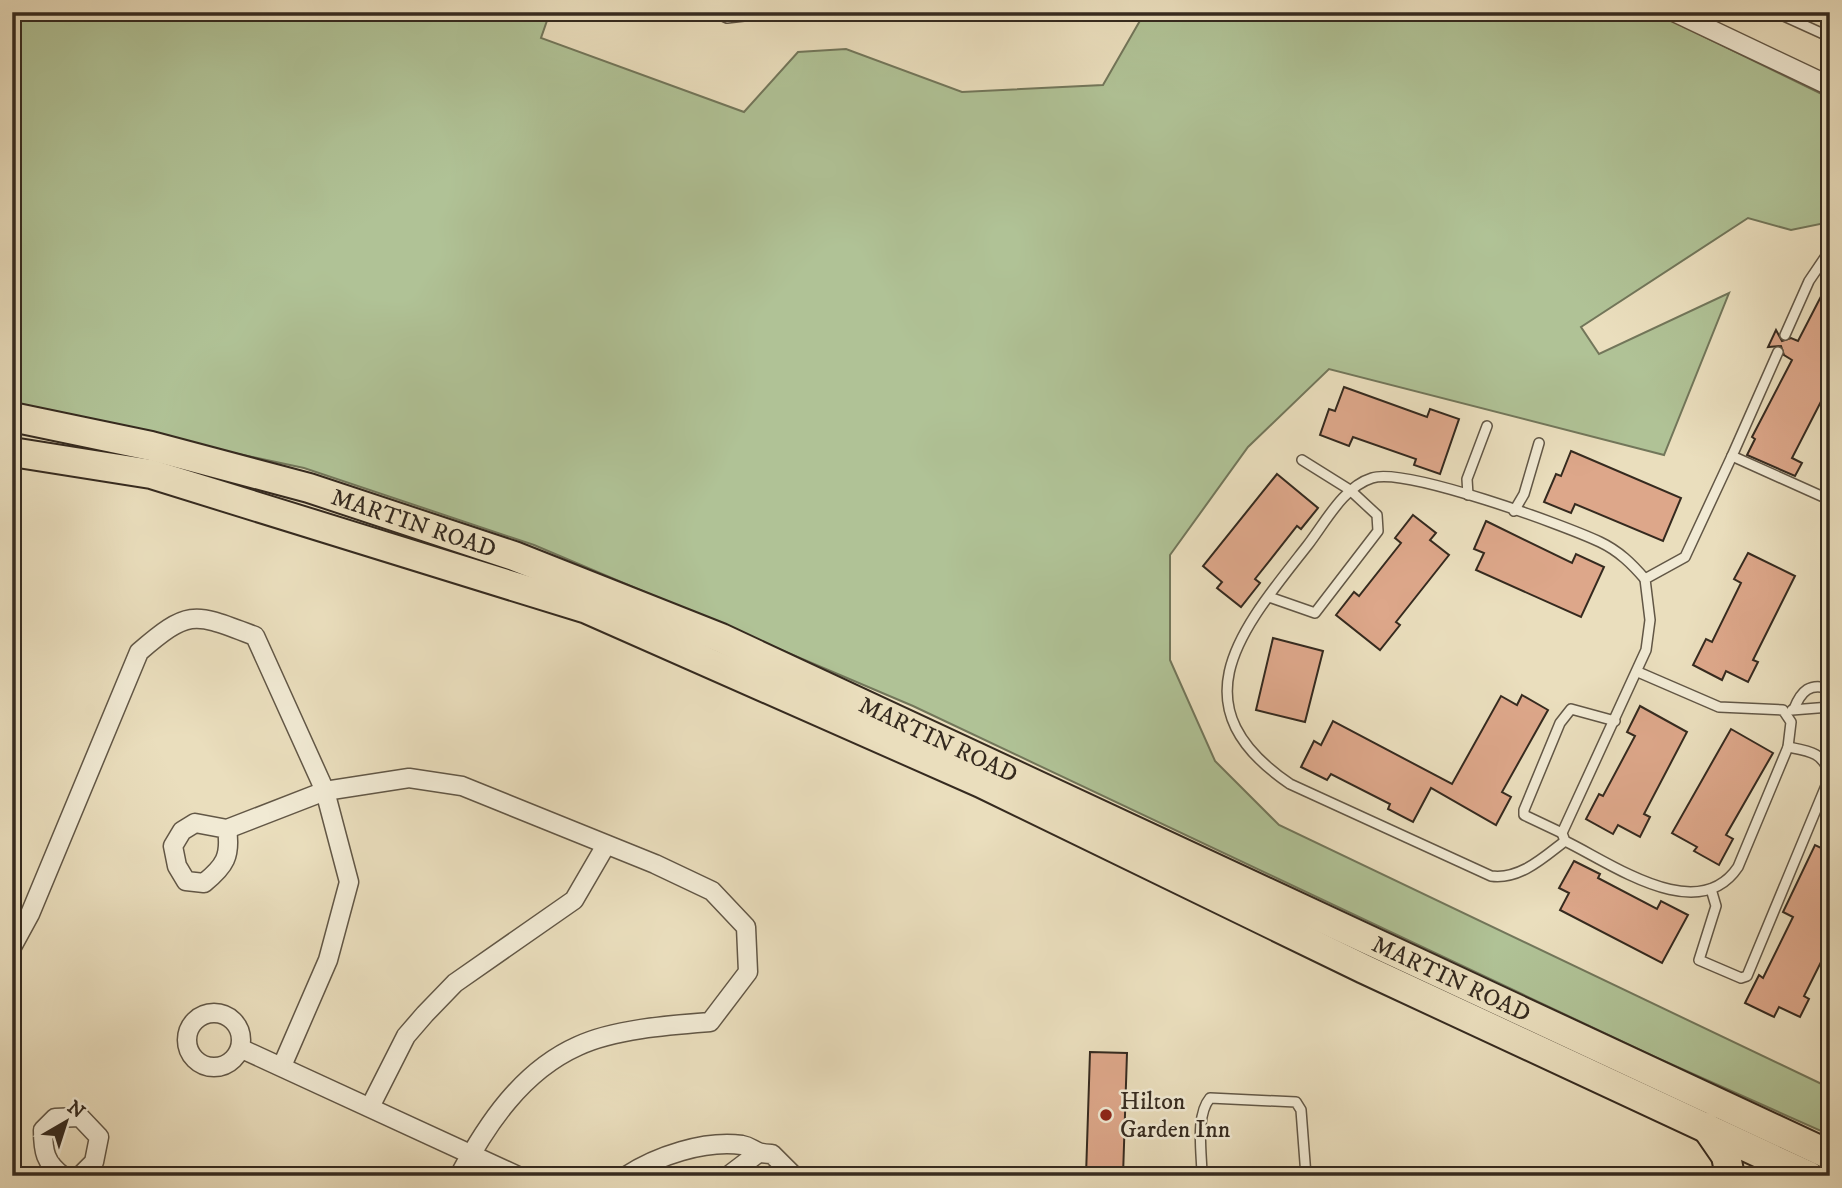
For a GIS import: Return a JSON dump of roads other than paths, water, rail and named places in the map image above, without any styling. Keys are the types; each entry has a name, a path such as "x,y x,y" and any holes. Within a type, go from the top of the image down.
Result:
{"main road":[{"name":"MARTIN ROAD","path":"12,417 151,446 309,488 514,556 721,638 1830,1156"},
{"name":"MARTIN ROAD","path":"12,452 151,474 587,609 981,783 1364,969 1809,1176"},
{"path":"1706,1127 1726,1156 1730,1176"},
{"path":"1742,1176 1760,1163 1775,1159"}],"street":[{"path":"1674,12 1830,86"},
{"path":"12,947 30,914 139,652 171,624 204,617 254,636 326,791 349,882 328,960 282,1066"},
{"path":"227,829 326,791 409,778 462,786 655,864 712,891 746,926 748,972 710,1022 650,1027 578,1046 524,1081 471,1154 459,1176"},
{"path":"370,1107 406,1036 425,1014 455,983 574,900 606,845"},
{"path":"242,1049 518,1176"},
{"path":"63,1176 53,1168 43,1152 43,1130 55,1118 80,1117 99,1137 94,1162 80,1176"},
{"path":"626,1176 640,1167 701,1147 743,1145 757,1154 772,1154 794,1176"},
{"path":"728,1176 757,1154"}],"lane":[{"path":"714,12 727,19 779,12"},
{"path":"1776,12 1830,37"},
{"path":"1785,335 1809,281 1830,250"},
{"path":"1645,579 1685,557 1778,352"},
{"path":"1468,495 1467,479 1487,426"},
{"path":"1514,511 1524,494 1539,443"},
{"path":"1732,456 1830,500"},
{"path":"1269,597 1315,613 1378,531 1377,515 1350,490 1302,460"},
{"path":"1375,477 1411,480 1468,495 1600,542 1626,558 1645,579 1650,620 1646,650 1638,672 1564,837 1539,861 1517,873 1491,876 1290,784 1264,766 1245,747 1235,728 1228,689 1230,664 1237,647 1269,597 1350,490 1375,477"},
{"path":"1638,672 1724,708 1783,710 1830,707"},
{"path":"1794,709 1799,698 1810,687 1818,685 1830,690"},
{"path":"1615,721 1571,709 1560,723 1524,815 1668,892 1711,889 1728,879 1738,867 1788,747 1791,722 1783,710"},
{"path":"1711,889 1716,906 1699,960 1741,978 1747,976 1830,776 1827,765 1816,752 1788,747"},
{"path":"1202,1176 1202,1117 1204,1105 1210,1098 1296,1102 1301,1110 1306,1176"}],"place":[{"name":"Hilton Garden Inn","path":"1106,1115"}]}
